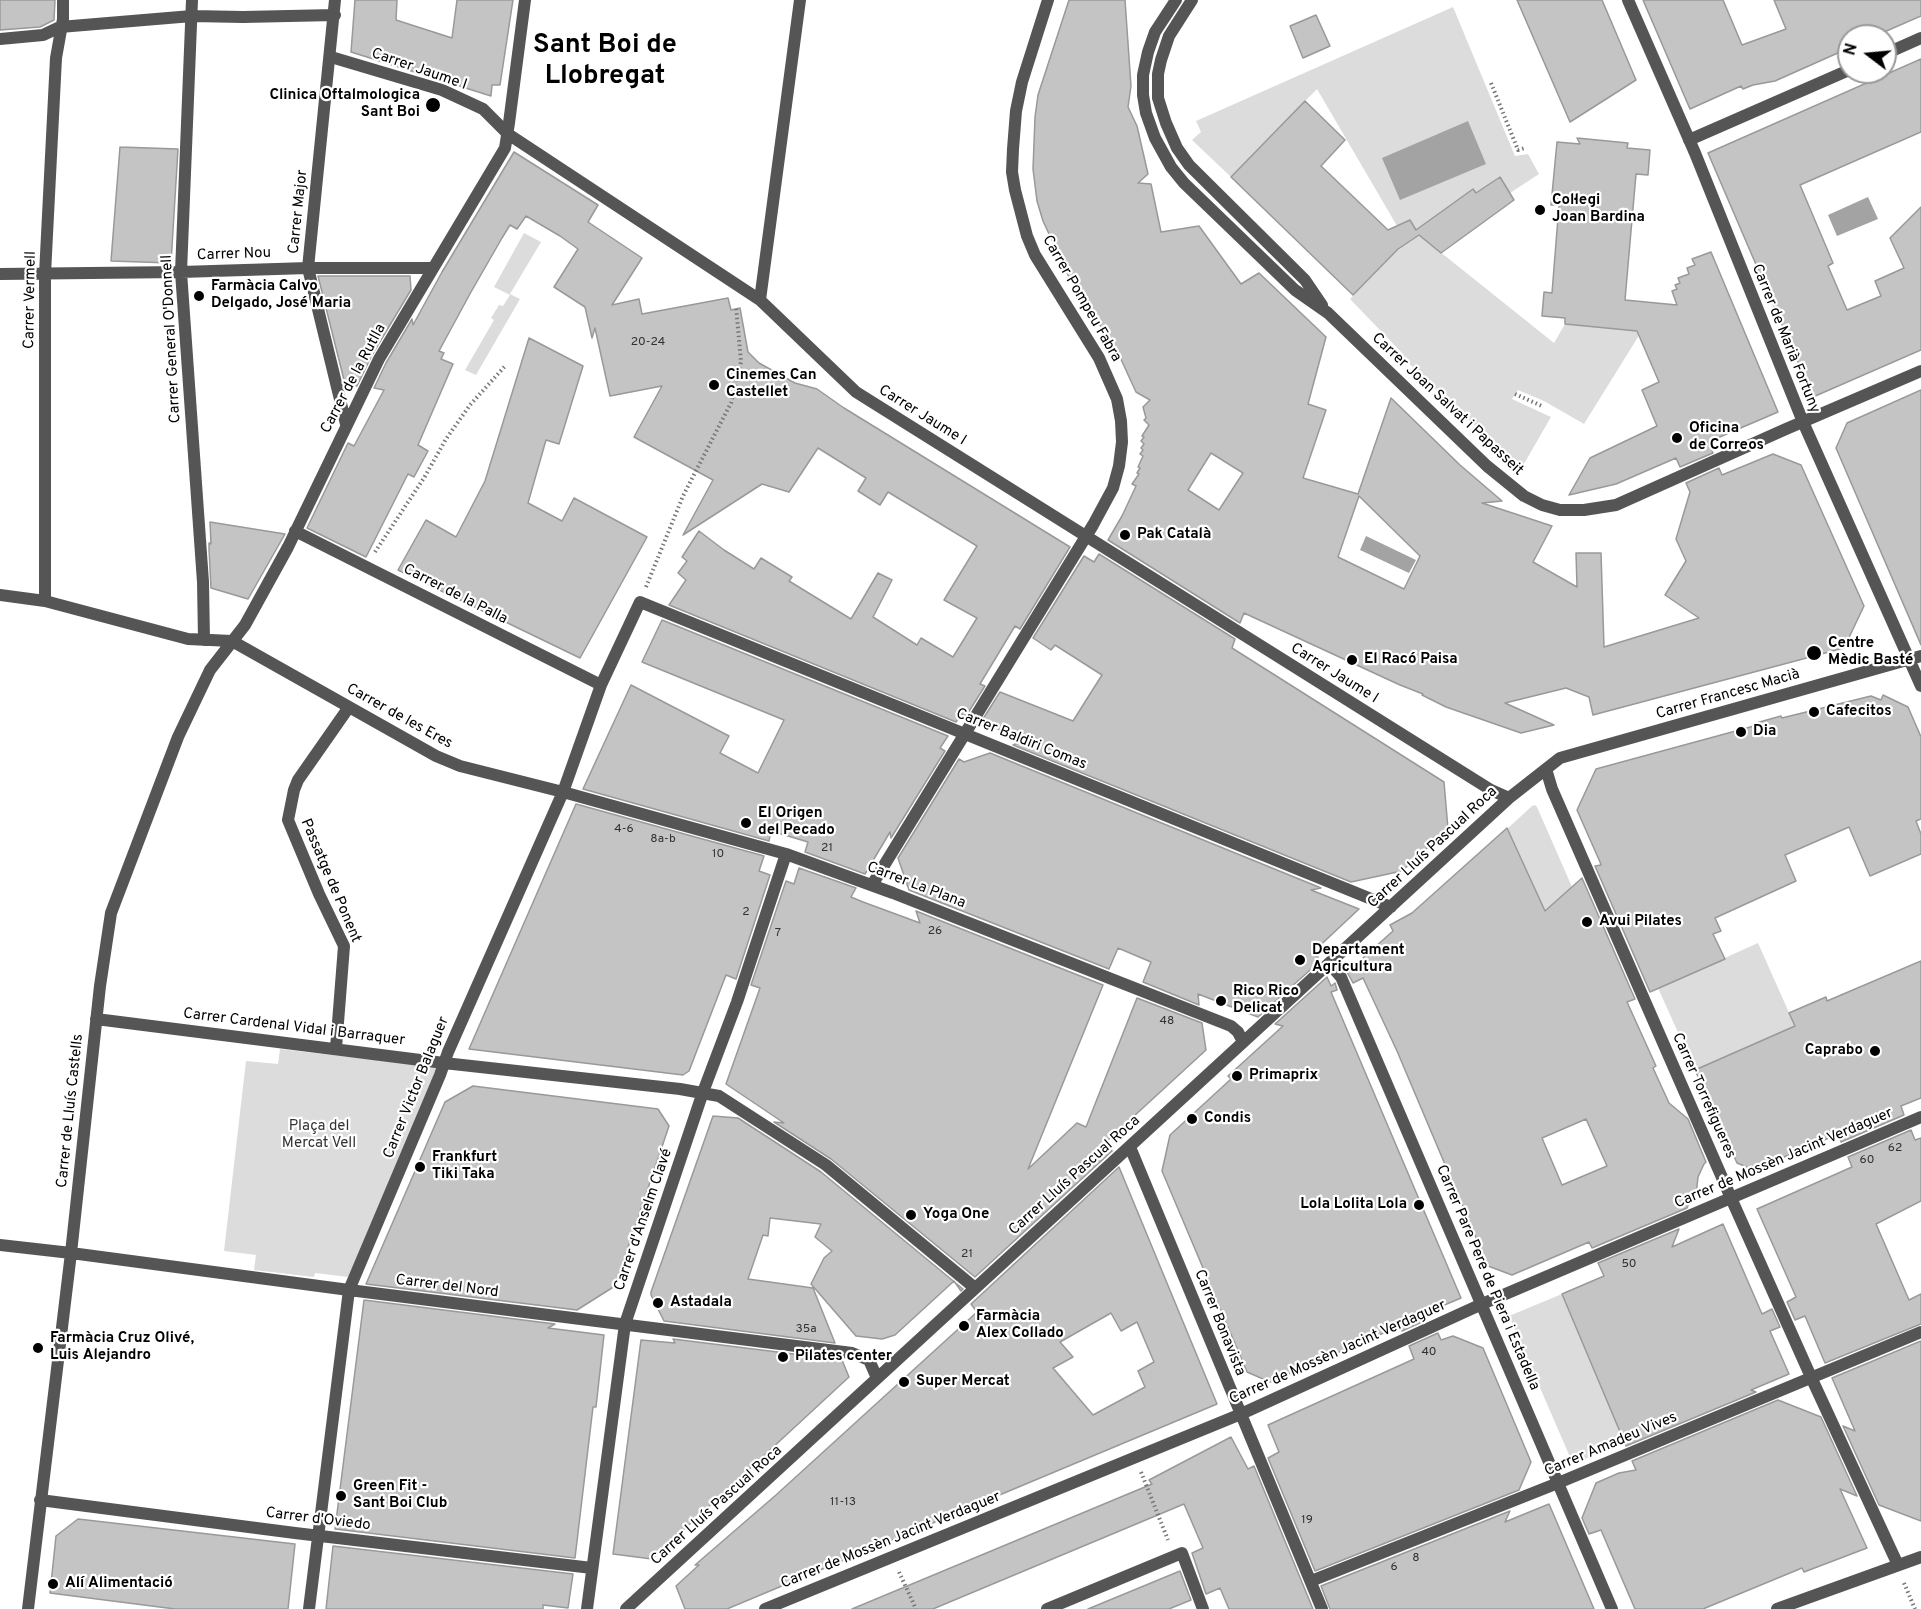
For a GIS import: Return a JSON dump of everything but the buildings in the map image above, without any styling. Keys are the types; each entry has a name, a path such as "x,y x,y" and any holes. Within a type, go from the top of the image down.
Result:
{"street":[{"name":"Carrer Vermell","path":"45,601 45,274 56,58 63,19 63,0"},
{"name":"Carrer General O'Donnell","path":"192,0 181,272 204,640"},
{"name":"Carrer Major","path":"335,0 308,268 346,424"},
{"name":"Carrer de la Rutlla","path":"232,642 245,625 296,531 379,359 504,148 508,134 525,0"},
{"path":"760,300 800,0"},
{"name":"Carrer Pompeu Fabra","path":"872,885 1086,537 1113,488 1119,466 1122,421 1117,399 1099,358 1031,246 1020,214 1012,172 1016,111 1022,82 1048,0"},
{"name":"Carrer Joan Salvat i Papasseit","path":"1176,0 1155,32 1143,75 1146,114 1155,138 1171,168 1295,290 1328,313 1504,481 1524,496 1542,505 1560,510 1584,510 1616,505 1921,371"},
{"name":"Carrer Joan Salvat i Papasseit","path":"1192,0 1169,36 1158,74 1158,98 1169,130 1188,165 1305,280 1328,313"},
{"name":"Carrer de Marià Fortuny","path":"1628,0 1689,141 1803,423 1916,658 1921,686"},
{"path":"0,39 43,35 60,27 192,16 335,15"},
{"path":"1897,49 1921,38"},
{"name":"Carrer Jaume I","path":"331,57 442,90 483,109 508,134 760,300 856,392 1491,790 1509,798"},
{"path":"1689,141 1837,75"},
{"name":"Carrer Nou","path":"0,273 432,268"},
{"name":"Carrer de la Palla","path":"296,531 601,685"},
{"path":"0,596 45,601 188,639 232,642"},
{"name":"Carrer Victor Balaguer","path":"309,1609 349,1290 444,1063 563,792 601,685 640,602"},
{"name":"Carrer Baldiri Comas","path":"640,602 1391,907"},
{"name":"Carrer de les Eres","path":"232,642 436,756 460,766 563,792"},
{"name":"Carrer de Lluís Castells","path":"28,1609 71,1253 96,1019 111,913 178,737 210,669 232,642"},
{"name":"Carrer Francesc Macià","path":"1546,769 1560,758 1916,658"},
{"name":"Passatge de Ponent","path":"336,1048 344,946 288,820 298,780 348,707"},
{"name":"Carrer Lluís Pascual Roca","path":"626,1609 1509,798 1546,769"},
{"name":"Carrer Torrefigueres","path":"1546,769 1552,789 1731,1198 1898,1565"},
{"name":"Carrer La Plana","path":"563,792 786,854 872,885 1231,1026 1238,1032 1243,1042"},
{"name":"Carrer d'Anselm Clavé","path":"587,1609 625,1324 786,854"},
{"name":"Carrer Pare Pere de Piera i Estadella","path":"1327,966 1341,976 1612,1609"},
{"name":"Carrer Cardenal Vidal i Barraquer","path":"96,1019 444,1063 703,1092 719,1096 826,1165 975,1288"},
{"name":"Carrer de Mossèn Jacint Verdaguer","path":"765,1609 1241,1414 1482,1304 1921,1117"},
{"name":"Carrer Bonavista","path":"1130,1147 1322,1609"},
{"name":"Carrer del Nord","path":"0,1245 852,1353 869,1360 877,1378"},
{"name":"Carrer Amadeu Vives","path":"1311,1581 1558,1483 1921,1332"},
{"name":"Carrer d'Oviedo","path":"40,1500 592,1568"},
{"path":"1047,1609 1182,1553 1203,1609"},
{"path":"1777,1609 1921,1557"}],"path":[{"path":"1491,83 1518,150 1525,148"},
{"path":"640,602 683,496 731,403 741,362 734,282"},
{"path":"366,568 394,521 424,478 446,439 470,405 506,365"},
{"path":"1515,394 1542,406"},
{"path":"1149,1492 1164,1530"},
{"path":"892,1557 916,1609"},
{"path":"1898,1565 1914,1609"}],"green space":[{"path":"1453,7 1515,156 1528,154 1539,174 1510,193 1499,177 1419,235 1554,343 1565,324 1643,329 1584,424 1544,401 1518,390 1512,399 1551,417 1521,469 1403,358 1404,355 1350,299 1403,244 1407,243 1317,89 1231,177 1192,140 1201,132 1196,121"},
{"path":"524,233 541,242 510,294 520,299 476,375 465,370 494,320 491,318 499,305 503,306 510,295 494,287"},
{"path":"1535,805 1572,887 1545,911 1507,829"},
{"path":"1758,943 1795,1026 1695,1070 1658,988"},
{"name":"Plaça del Mercat Vell","path":"280,1049 437,1067 348,1277 315,1273 314,1277 254,1270 256,1255 224,1251 246,1061 278,1064"},
{"path":"1562,1294 1624,1442 1573,1464 1509,1316"}],"shaded area":[{"path":"1468,121 1486,164 1400,200 1382,158"},
{"path":"1868,197 1878,219 1837,236 1828,215"},
{"path":"1366,536 1416,560 1409,573 1360,550"}],"place":[{"name":"Clinica Oftalmologica Sant Boi","path":"433,105"},
{"name":"Col·legi Joan Bardina","path":"1540,210"},
{"name":"Farmàcia Calvo Delgado, José Maria","path":"199,296"},
{"name":"Cinemes Can Castellet","path":"714,385"},
{"name":"Oficina de Correos","path":"1677,438"},
{"name":"Pak Català","path":"1125,535"},
{"name":"Centre Mèdic Basté","path":"1814,653"},
{"name":"El Racó Paisa","path":"1352,660"},
{"name":"Cafecitos","path":"1814,712"},
{"name":"Dia","path":"1741,732"},
{"name":"El Origen del Pecado","path":"746,823"},
{"name":"Avui Pilates","path":"1587,922"},
{"name":"Departament Agricultura","path":"1300,960"},
{"name":"Rico Rico Delicat","path":"1221,1001"},
{"name":"Caprabo","path":"1875,1051"},
{"name":"Primaprix","path":"1237,1076"},
{"name":"Condis","path":"1192,1119"},
{"name":"Frankfurt Tiki Taka","path":"420,1167"},
{"name":"Lola Lolita Lola","path":"1419,1205"},
{"name":"Yoga One","path":"911,1215"},
{"name":"Astadala","path":"658,1303"},
{"name":"Farmàcia Alex Collado","path":"964,1326"},
{"name":"Farmàcia Cruz Olivé, Luis Alejandro","path":"38,1348"},
{"name":"Pilates center","path":"783,1357"},
{"name":"Super Mercat","path":"904,1382"},
{"name":"Green Fit - Sant Boi Club","path":"341,1496"},
{"name":"Alí Alimentació","path":"53,1584"}],"district":[{"name":"Sant Boi de Llobregat","path":"605,62"}]}
